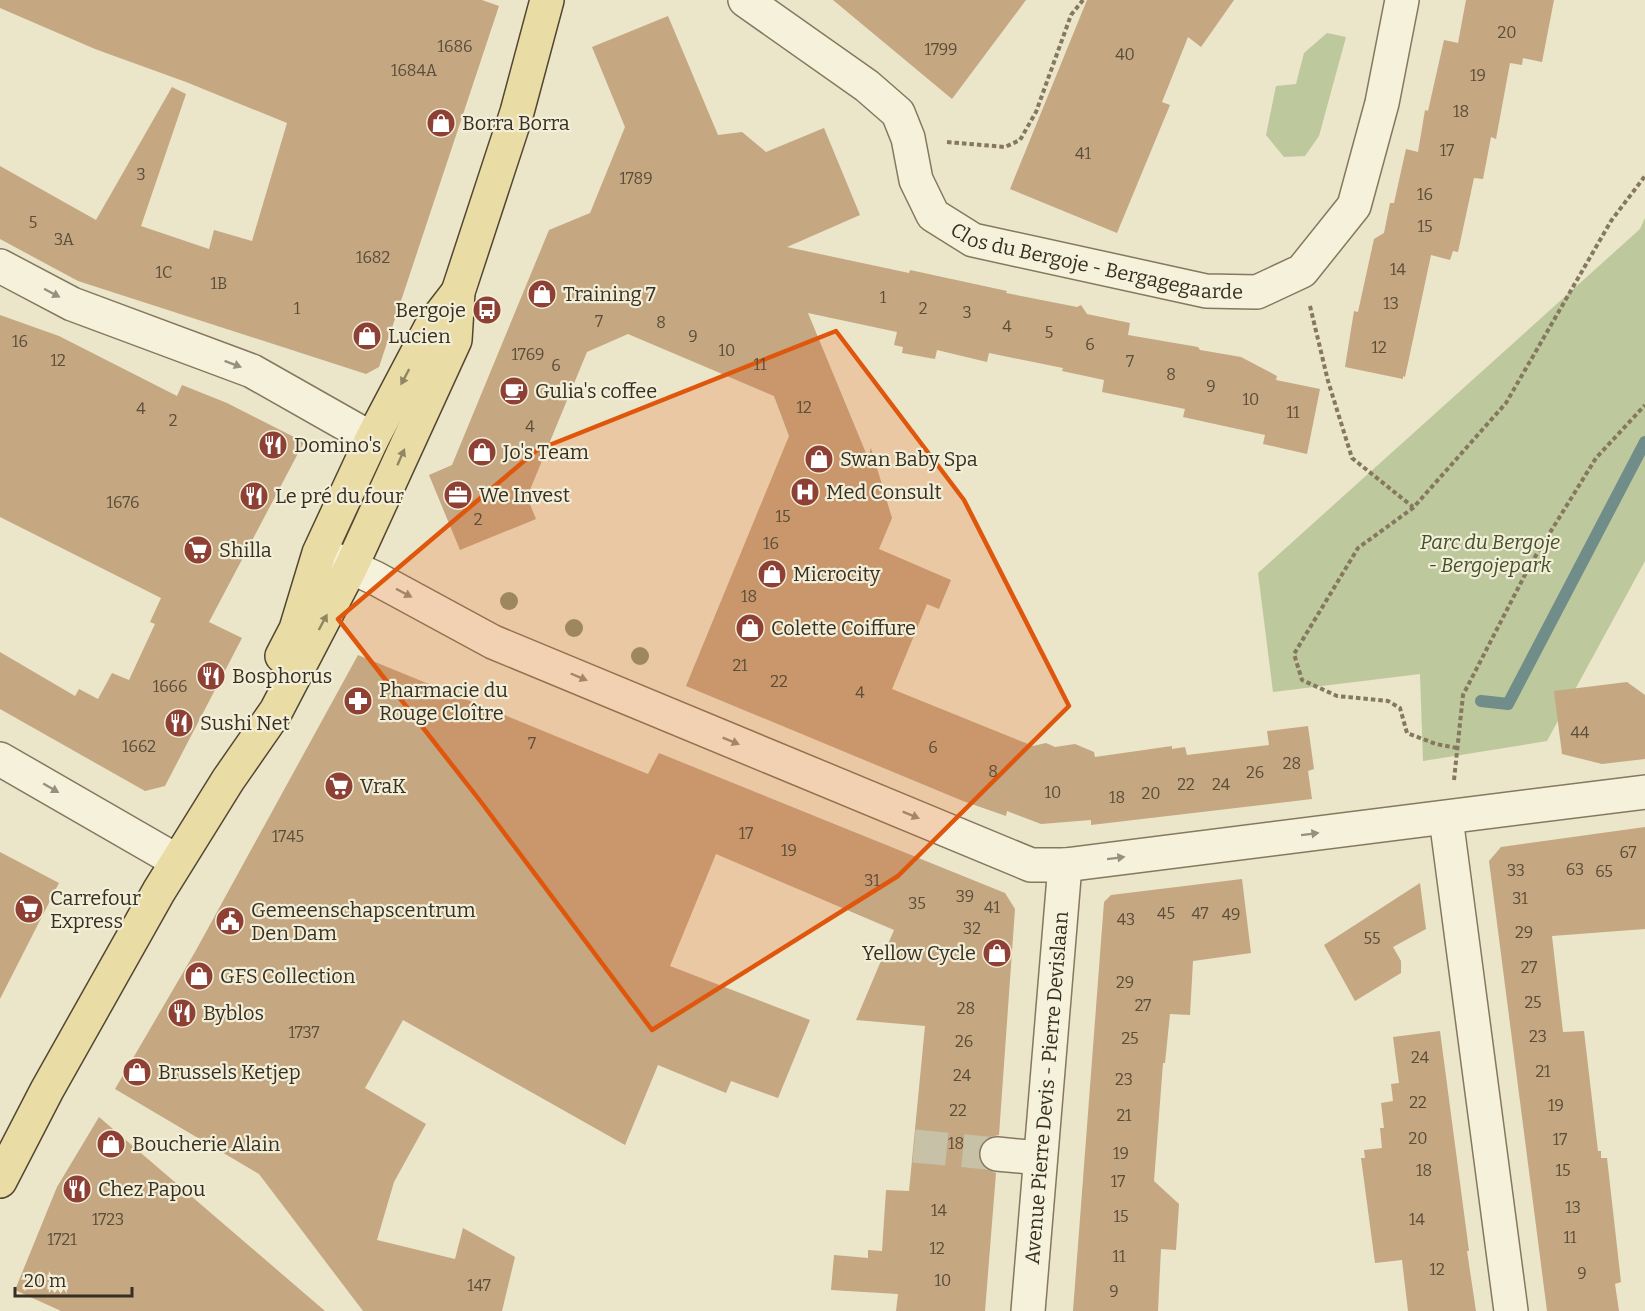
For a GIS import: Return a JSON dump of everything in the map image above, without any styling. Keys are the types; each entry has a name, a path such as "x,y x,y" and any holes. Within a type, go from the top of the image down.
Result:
{"main road":[{"path":"0,1181 47,1090 177,861 228,780 276,711 351,567 455,340 458,292 513,122 547,0"},
{"path":"228,780 258,702 296,629 319,552 372,439 431,327 458,292"}],"street":[{"name":"Clos du Bergoje - Bergagegaarde","path":"745,0 867,86 898,113 908,138 916,180 933,214 973,240 1206,291 1257,292 1302,271 1354,206 1382,104 1402,0"},
{"path":"0,266 72,304 252,372 372,439"},
{"path":"319,552 375,578 494,642 1031,865 1065,865 1645,792"},
{"path":"0,759 177,861"},
{"path":"1446,818 1511,1311"},
{"name":"Avenue Pierre Devis - Pierre Devislaan","path":"1028,1311 1065,865"},
{"path":"997,1155 1040,1158"}],"path":[{"path":"908,138 1005,147 1020,140 1036,112 1071,15 1083,0"},
{"path":"1457,748 1436,744 1407,733 1400,708 1388,701 1337,696 1302,680 1294,654 1359,548 1413,508 1506,403 1611,221 1645,176"},
{"path":"1302,271 1328,381 1352,458 1413,508"},
{"path":"1454,784 1463,695 1530,565 1596,458 1645,405"}],"highlighted area":[{"path":"836,331 964,500 1069,706 898,876 652,1030 481,802 338,619 537,450"}],"green space":[{"path":"1327,33 1346,37 1319,136 1305,156 1284,157 1266,135 1276,86 1296,84 1304,53"},
{"name":"Parc du Bergoje - Bergojepark","path":"1645,218 1645,561 1547,741 1423,761 1420,674 1273,692 1258,573 1640,229"}],"building":[{"path":"0,0 482,0 499,6 379,367 366,374 78,281 0,239 0,166 96,220 172,87 186,94 141,226 209,249 214,230 252,241 287,123 186,82 95,49 0,8"},
{"path":"833,0 1026,0 952,99"},
{"path":"1087,0 1234,0 1201,47 1188,37 1162,102 1170,105 1117,233 1010,189"},
{"path":"1466,0 1554,0 1542,62 1523,58 1522,65 1510,63 1496,139 1491,137 1483,179 1474,178 1458,252 1453,251 1450,260 1431,255 1405,377 1403,376 1403,379 1345,367 1354,311 1358,312 1374,239 1384,233 1390,203 1394,203 1406,149 1418,152 1425,110 1428,111 1444,40 1458,43"},
{"path":"668,16 718,135 742,132 766,152 824,128 860,215 787,247 909,273 910,270 1007,291 1006,293 1077,307 1081,305 1087,314 1130,323 1128,335 1241,357 1277,376 1276,380 1320,389 1307,454 1263,444 1265,435 1183,417 1185,409 1102,392 1104,380 1062,371 1063,368 989,353 987,362 937,350 935,359 902,353 903,347 894,345 897,332 808,313 868,458 871,448 892,518 879,549 951,580 939,609 927,604 892,689 1033,746 1046,743 1055,747 1075,744 1094,752 1095,757 1172,746 1172,749 1185,747 1187,755 1269,745 1267,731 1308,726 1314,769 1308,771 1312,799 1091,825 1091,820 1041,824 1007,811 1006,816 963,801 686,686 789,436 774,396 628,334 587,352 527,497 536,519 460,550 429,475 452,465 549,230 590,213 625,127 592,47"},
{"path":"0,315 59,336 177,396 182,385 227,403 304,442 209,622 242,638 165,786 145,791 0,709 0,652 75,696 79,689 98,699 112,673 129,680 155,624 150,622 161,598 0,517"},
{"path":"358,655 648,774 659,753 1005,893 1015,909 999,1135 990,1137 982,1143 978,1153 986,1169 996,1173 985,1311 896,1311 898,1294 831,1290 834,1255 868,1258 868,1250 882,1251 886,1190 909,1191 925,1026 856,1020 894,930 716,854 670,966 810,1020 778,1098 731,1081 726,1093 658,1065 625,1145 403,1020 365,1088 426,1124 394,1182 377,1240 455,1259 463,1228 515,1257 502,1311 363,1311 259,1174 115,1089 195,952"},
{"path":"1627,682 1645,695 1645,759 1602,764 1562,754 1554,691"},
{"path":"1645,827 1645,929 1552,936 1563,1032 1584,1031 1598,1151 1601,1151 1601,1158 1607,1158 1621,1282 1615,1284 1619,1311 1547,1311 1489,861 1501,847"},
{"path":"0,852 59,883 0,999"},
{"path":"1242,879 1251,953 1193,961 1190,1015 1170,1014 1165,1063 1163,1063 1154,1181 1179,1204 1176,1250 1161,1249 1158,1311 1073,1311 1104,902 1111,895"},
{"path":"1420,883 1426,929 1393,947 1401,961 1401,973 1355,1001 1324,945"},
{"path":"1440,1031 1476,1311 1408,1311 1402,1260 1375,1263 1361,1158 1365,1158 1364,1150 1382,1148 1380,1128 1384,1128 1381,1103 1393,1101 1391,1084 1399,1083 1393,1037"},
{"path":"99,1117 325,1311 61,1311 15,1290 57,1187"}],"waterway":[{"path":"1481,701 1508,704 1645,442"}],"tunnel":[{"path":"914,1146 997,1154"}],"place":[{"name":"Borra Borra","path":"441,123"},
{"name":"Training 7","path":"542,294"},
{"name":"Bergoje","path":"487,310"},
{"name":"Lucien","path":"367,336"},
{"name":"Gulia's coffee","path":"514,391"},
{"name":"Domino's","path":"273,445"},
{"name":"Jo's Team","path":"482,452"},
{"name":"Swan Baby Spa","path":"819,459"},
{"name":"Med Consult","path":"805,492"},
{"name":"We Invest","path":"458,495"},
{"name":"Le pré du four","path":"254,496"},
{"name":"Shilla","path":"198,550"},
{"name":"Microcity","path":"772,574"},
{"name":"Colette Coiffure","path":"750,628"},
{"name":"Bosphorus","path":"211,676"},
{"name":"Pharmacie du Rouge Cloître","path":"358,701"},
{"name":"Sushi Net","path":"179,723"},
{"name":"VraK","path":"339,786"},
{"name":"Carrefour Express","path":"29,909"},
{"name":"Gemeenschapscentrum Den Dam","path":"230,921"},
{"name":"Yellow Cycle","path":"997,953"},
{"name":"GFS Collection","path":"199,976"},
{"name":"Byblos","path":"182,1013"},
{"name":"Brussels Ketjep","path":"137,1072"},
{"name":"Boucherie Alain","path":"111,1144"},
{"name":"Chez Papou","path":"77,1189"}]}
